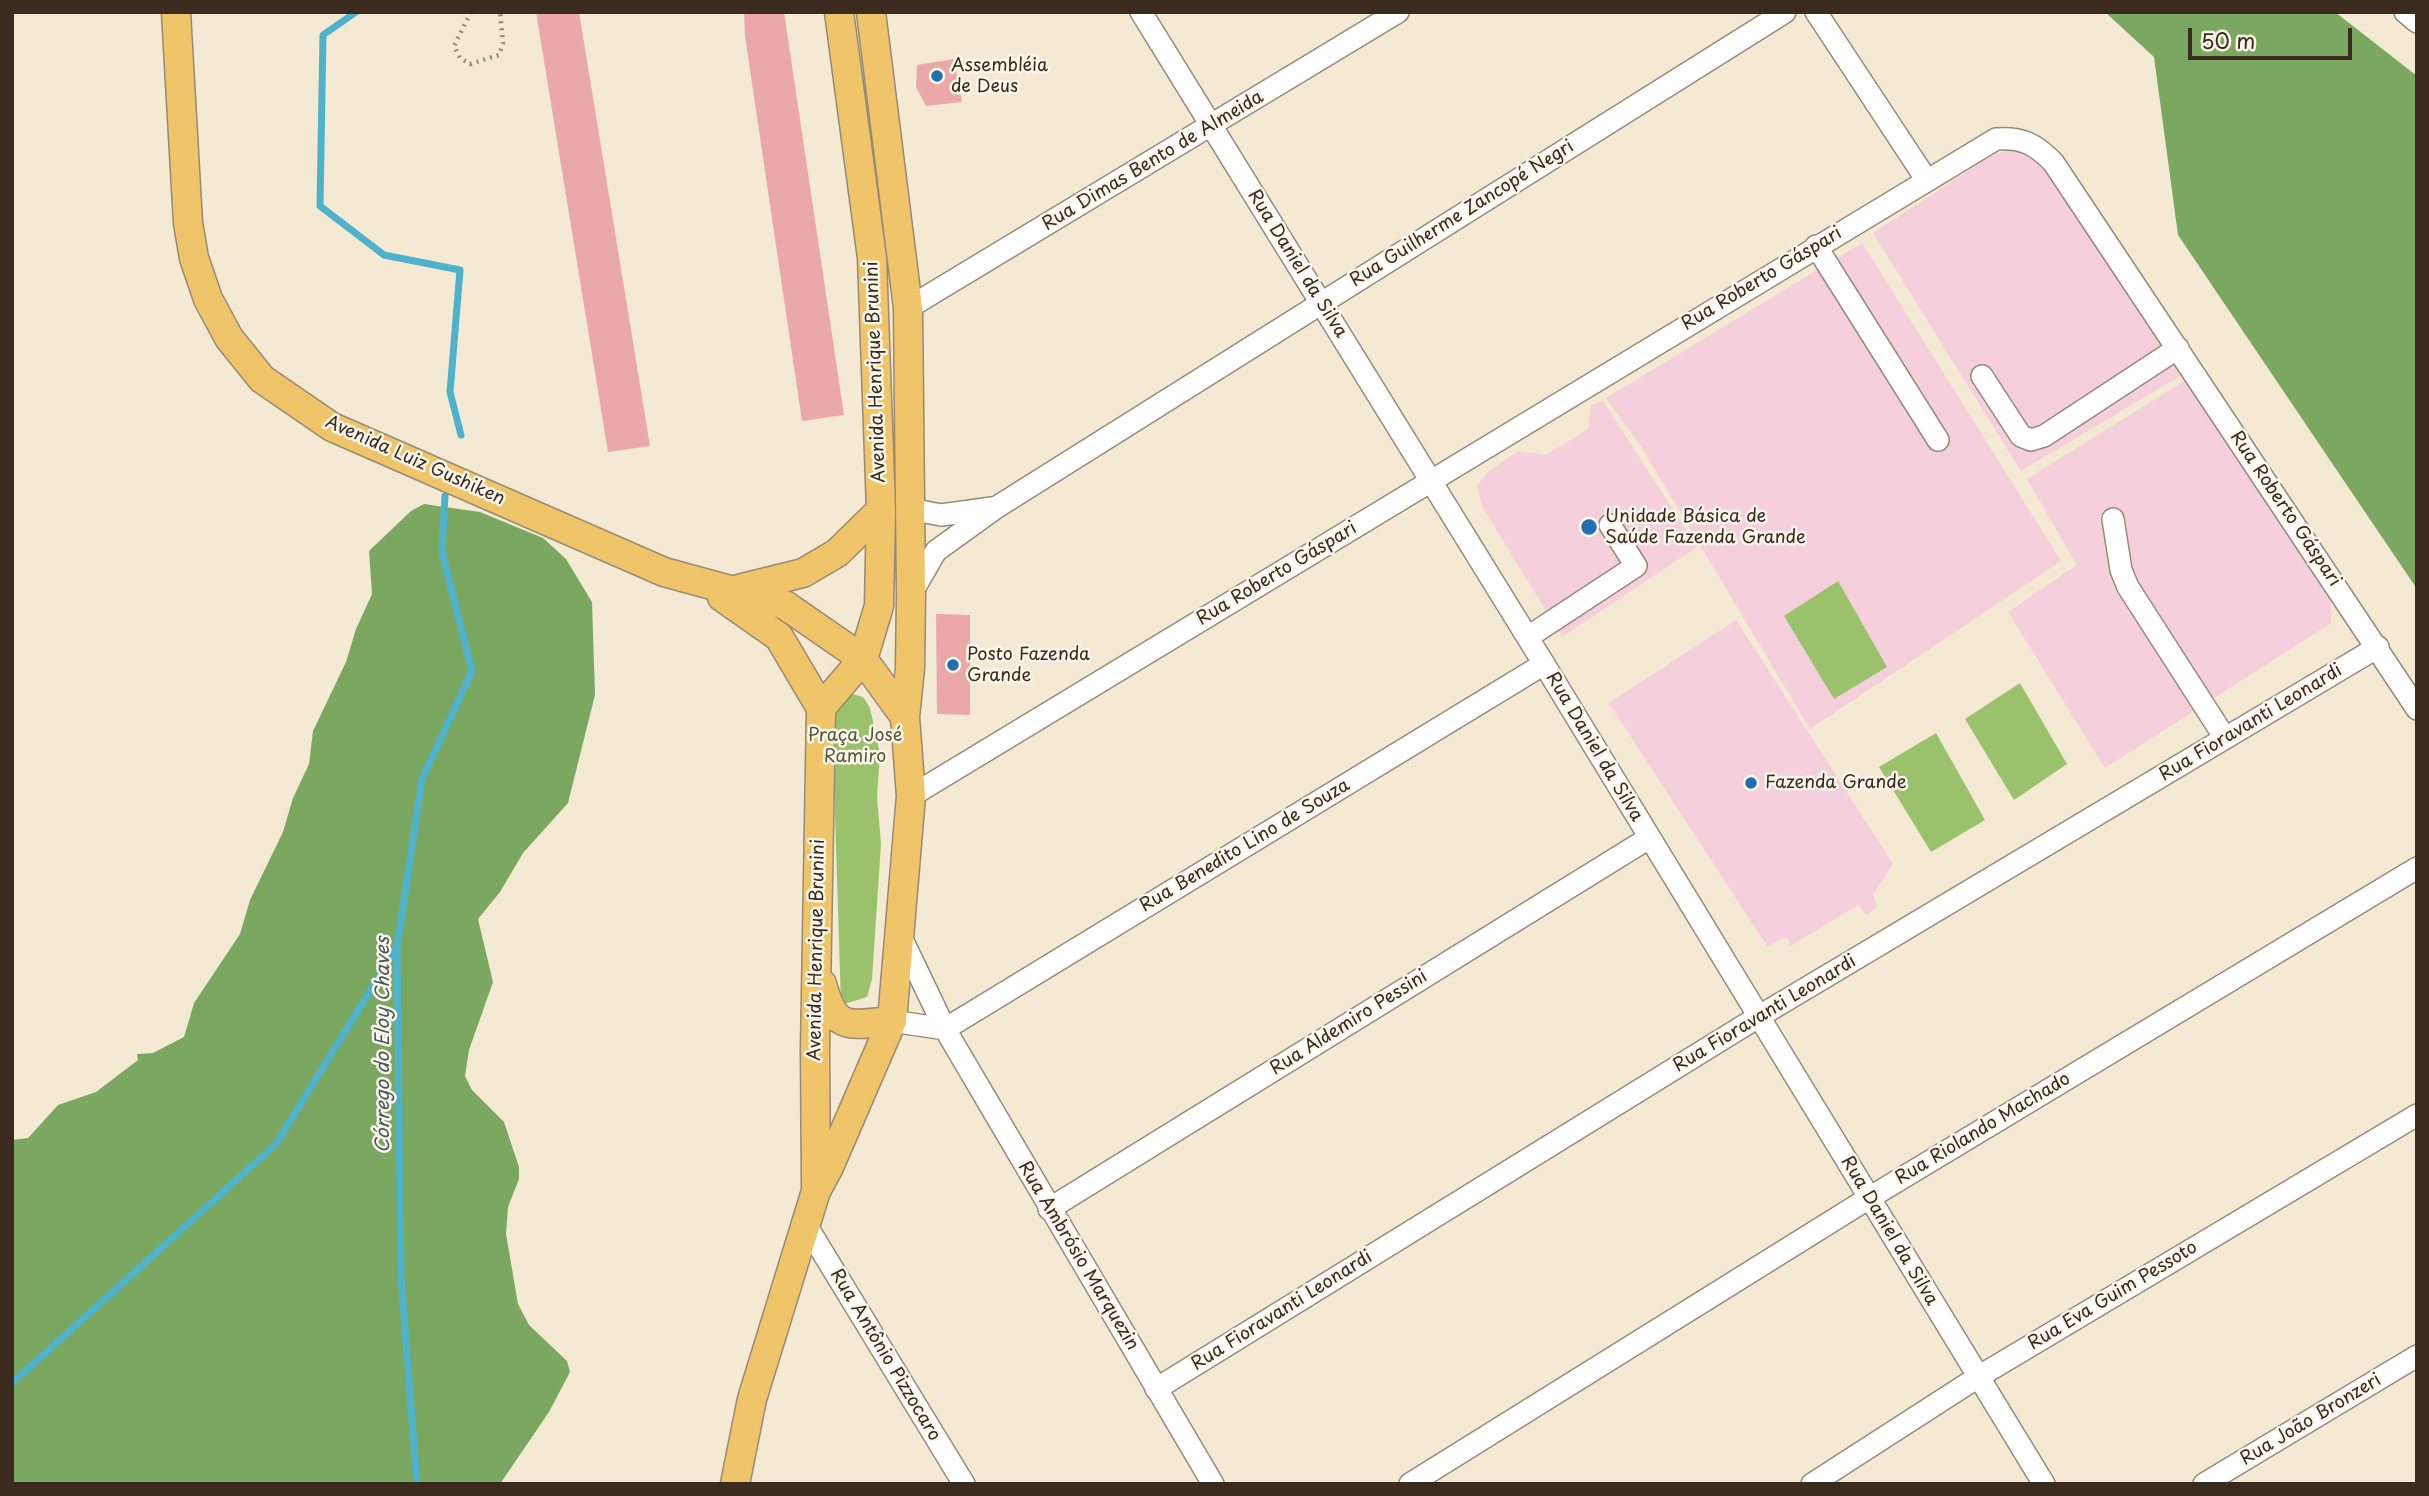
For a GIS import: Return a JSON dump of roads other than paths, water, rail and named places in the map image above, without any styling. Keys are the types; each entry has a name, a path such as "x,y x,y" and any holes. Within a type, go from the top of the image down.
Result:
{"main road":[{"name":"Avenida Luiz Gushiken","path":"176,12 188,223 194,258 208,299 229,338 262,379 332,427 664,572 785,605 863,659"},
{"name":"Avenida Henrique Brunini","path":"839,12 872,258 881,510 879,606 863,659"},
{"name":"Avenida Henrique Brunini","path":"736,1484 752,1399 816,1191 892,1021 901,937 911,796 905,717 910,668 911,594 908,308 899,210 871,12"},
{"path":"731,590 803,573 836,553 881,510"},
{"name":"Avenida Luiz Gushiken","path":"699,583 747,611 779,637 821,708"},
{"path":"821,708 863,659 905,717"},
{"name":"Avenida Henrique Brunini","path":"816,1191 821,708"},
{"path":"817,964 828,1004 836,1019 854,1025 892,1021"}],"street":[{"name":"Rua Daniel da Silva","path":"1141,12 1545,664 2044,1484"},
{"name":"Rua Dimas Bento de Almeida","path":"908,308 1398,12"},
{"name":"Rua Guilherme Zancopé Negri","path":"911,594 936,551 997,507 1785,12"},
{"path":"1816,12 1926,179"},
{"path":"2404,12 2417,22"},
{"name":"Rua Roberto Gáspari","path":"911,796 1996,139 2016,138 2036,145 2053,162 2417,709"},
{"path":"1816,246 1938,440"},
{"path":"1982,376 2021,436 2031,440 2044,436 2178,348"},
{"name":"Rua Guilherme Zancopé Negri","path":"910,509 941,515 997,507"},
{"path":"2113,519 2121,570 2129,587 2225,738"},
{"path":"1528,638 1636,566 1610,525"},
{"name":"Rua Fioravanti Leonardi","path":"1156,1389 1758,1017 2378,647"},
{"name":"Rua Benedito Lino de Souza","path":"945,1029 1545,664"},
{"name":"Rua Aldemiro Pessini","path":"1049,1209 1649,838"},
{"name":"Rua Riolando Machado","path":"1410,1484 1869,1198 2417,868"},
{"name":"Rua Ambrósio Marquezin","path":"901,937 945,1029 1213,1484"},
{"path":"892,1021 945,1029"},
{"name":"Rua Eva Guim Pessoto","path":"1812,1484 1978,1377 2417,1115"},
{"name":"Rua Antônio Pizzocaro","path":"806,1225 964,1484"},
{"name":"Rua João Bronzeri","path":"2204,1484 2417,1356"}],"waterway":[{"path":"356,12 323,35 320,206 384,255 460,270 450,392 461,435"},
{"name":"Córrego do Eloy Chaves","path":"417,1484 401,1277 397,947 422,779 472,671 442,552 445,496"},
{"path":"12,1383 276,1144 397,947"}],"place":[{"name":"Assembléia de Deus","path":"937,76"},
{"name":"Unidade Básica de Saúde Fazenda Grande","path":"1589,527"},
{"name":"Posto Fazenda Grande","path":"953,665"},
{"name":"Fazenda Grande","path":"1751,783"}],"park label":[{"name":"Praça José Ramiro","path":"855,746"}]}
